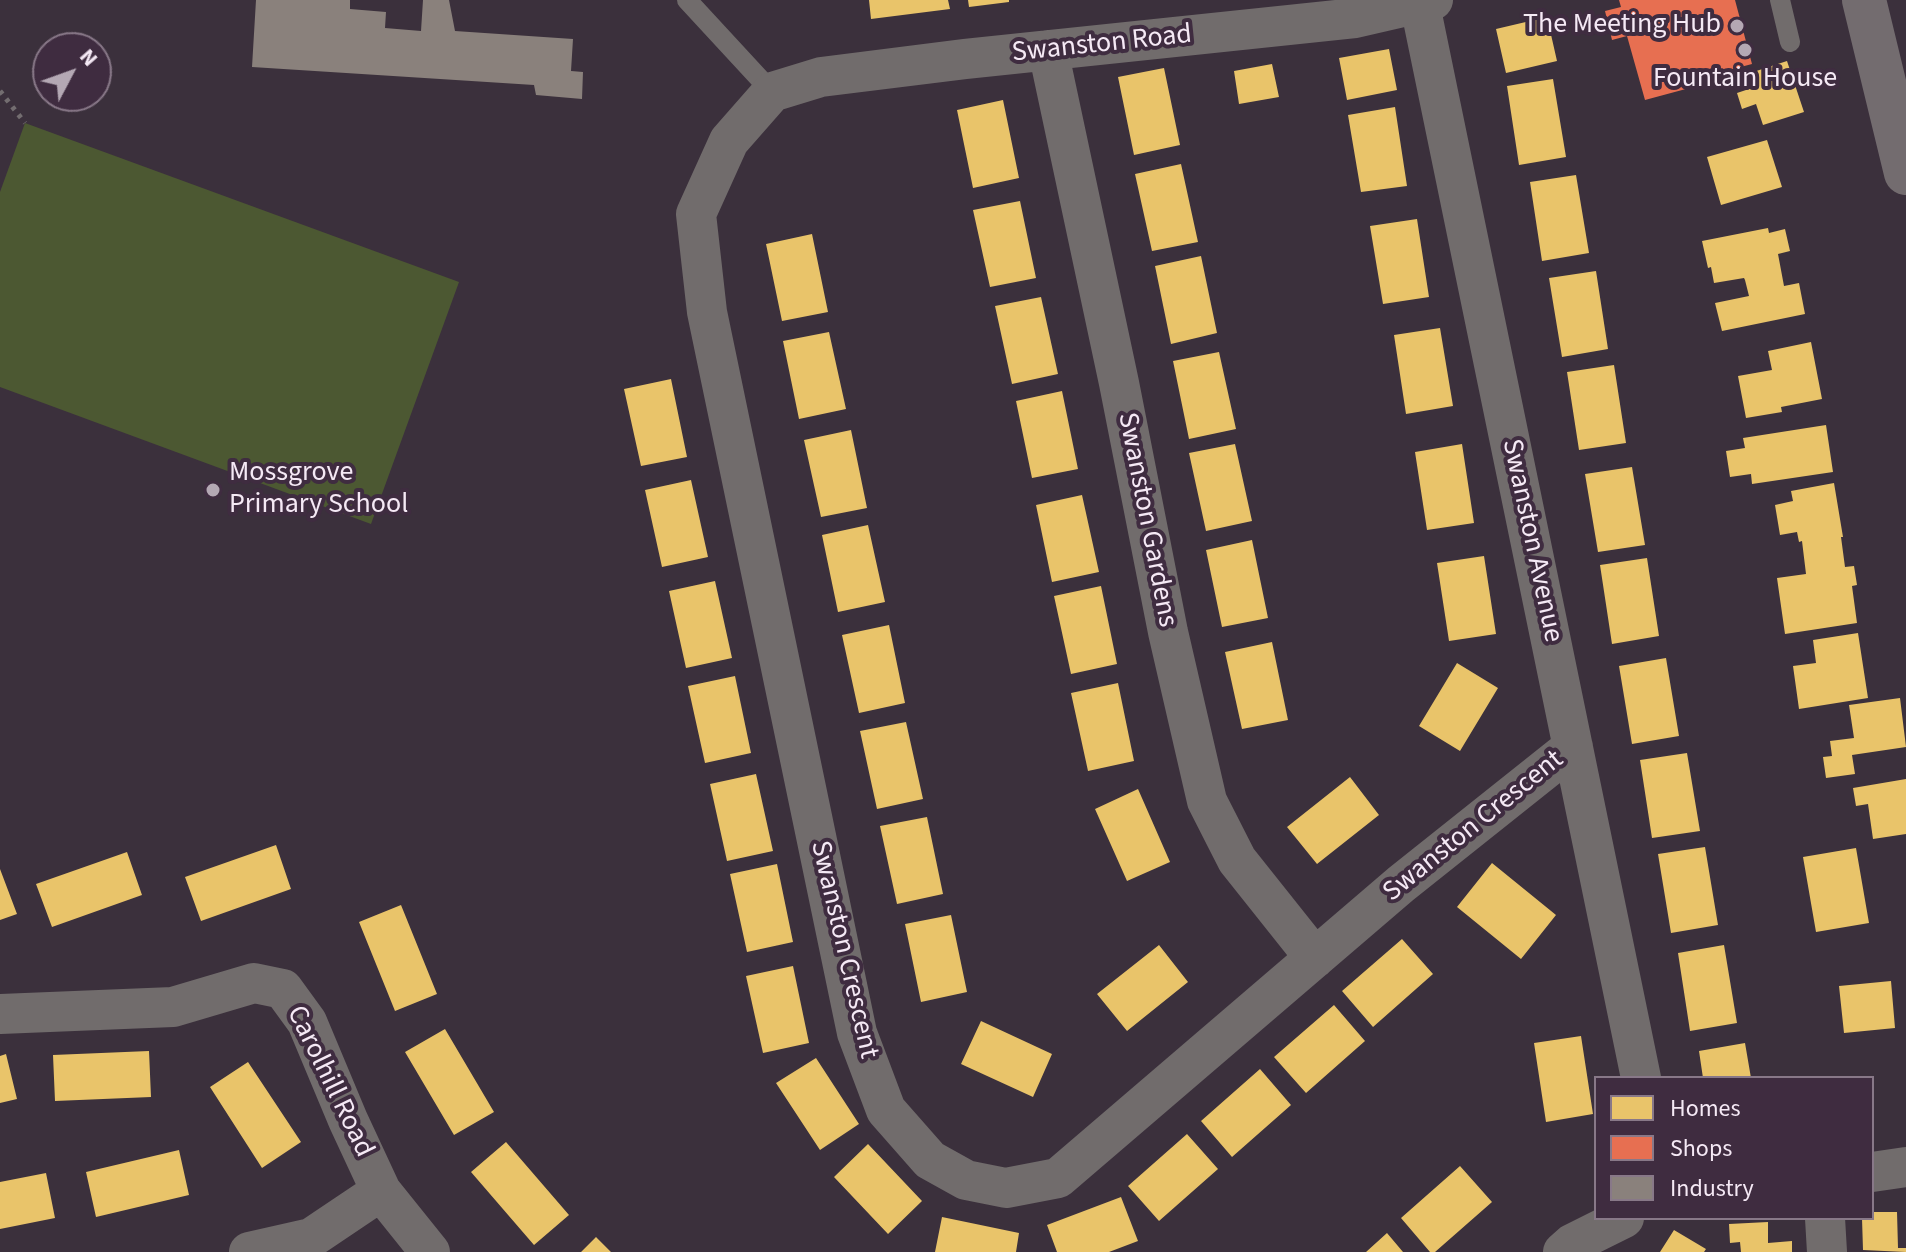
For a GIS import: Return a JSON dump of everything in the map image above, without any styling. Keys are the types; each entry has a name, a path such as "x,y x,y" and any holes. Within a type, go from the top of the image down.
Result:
{"main road":[{"path":"1864,0 1898,99 1906,173"}],"street":[{"name":"Swanston Road","path":"772,92 821,77 1355,18 1427,2"},
{"name":"Swanston Avenue","path":"1427,2 1641,1076"},
{"name":"Swanston Gardens","path":"1048,50 1168,632 1207,801 1237,860 1315,958"},
{"name":"Swanston Crescent","path":"772,92 729,141 696,214 706,298 857,1033 886,1110 930,1160 966,1180 1006,1188 1058,1178 1401,884 1573,747"},
{"name":"Carolhill Road","path":"0,1014 173,1007 254,983 283,989 307,1022 381,1191 430,1252"},
{"path":"1874,1172 1906,1167"},
{"path":"249,1252 311,1238 381,1191"},
{"path":"1563,1252 1572,1244 1620,1220"},
{"path":"1825,1220 1827,1252"}],"lane":[{"path":"687,0 772,92"},
{"path":"1780,0 1790,42"}],"path":[{"path":"0,91 25,123"}],"green space":[{"path":"25,123 459,282 371,524 0,387 0,192"}],"building: Homes":[{"path":"869,0 948,0 950,9 871,19"},
{"path":"968,0 1009,0 1009,2 969,7"},
{"path":"1547,17 1557,61 1506,73 1496,29"},
{"path":"1389,49 1397,90 1347,100 1339,58"},
{"path":"1787,61 1804,112 1763,125 1756,104 1742,109 1737,93 1749,89 1744,75"},
{"path":"1272,64 1279,97 1239,104 1234,71"},
{"path":"1164,68 1180,145 1134,155 1118,77"},
{"path":"1553,79 1566,157 1519,165 1507,86"},
{"path":"1003,100 1019,178 973,188 957,110"},
{"path":"1395,107 1407,186 1361,192 1348,115"},
{"path":"1767,140 1782,187 1721,205 1707,157"},
{"path":"1181,164 1198,242 1152,251 1135,174"},
{"path":"1576,175 1589,253 1542,261 1530,182"},
{"path":"1020,201 1036,278 990,287 973,210"},
{"path":"1417,219 1429,297 1383,304 1370,226"},
{"path":"1768,228 1769,233 1785,229 1790,251 1778,254 1784,286 1799,283 1805,314 1722,331 1715,303 1749,296 1744,278 1714,283 1702,241"},
{"path":"812,234 828,312 782,321 766,244"},
{"path":"1201,256 1217,333 1171,344 1155,266"},
{"path":"1596,271 1608,349 1562,357 1549,278"},
{"path":"1041,297 1058,374 1012,384 995,306"},
{"path":"1440,328 1453,406 1406,414 1394,335"},
{"path":"829,332 846,409 799,419 783,341"},
{"path":"1811,342 1822,399 1781,407 1782,412 1746,418 1738,376 1772,370 1768,351"},
{"path":"1219,352 1236,429 1189,439 1173,361"},
{"path":"1614,365 1626,443 1579,450 1567,372"},
{"path":"671,379 687,457 641,466 624,389"},
{"path":"1062,391 1078,469 1032,478 1016,401"},
{"path":"1826,425 1833,472 1752,484 1751,474 1730,477 1726,451 1745,448 1743,438"},
{"path":"851,430 867,508 821,517 804,440"},
{"path":"1235,444 1252,521 1206,531 1189,453"},
{"path":"1462,444 1474,523 1427,530 1415,452"},
{"path":"1632,467 1645,545 1598,552 1585,474"},
{"path":"691,480 708,557 662,567 645,490"},
{"path":"1834,483 1845,567 1854,566 1857,585 1852,586 1857,623 1785,634 1777,578 1806,574 1802,541 1799,542 1797,532 1780,535 1775,505 1793,501 1791,491"},
{"path":"1082,495 1099,572 1052,582 1036,505"},
{"path":"868,525 885,602 838,612 822,535"},
{"path":"1252,540 1268,618 1222,627 1206,550"},
{"path":"1484,556 1496,634 1449,641 1437,563"},
{"path":"1647,558 1659,636 1612,644 1600,565"},
{"path":"715,581 732,658 686,668 669,591"},
{"path":"1101,586 1117,664 1071,674 1054,596"},
{"path":"889,625 905,703 859,713 842,635"},
{"path":"1858,633 1868,698 1799,709 1793,666 1816,663 1813,640"},
{"path":"1272,642 1288,720 1242,729 1225,652"},
{"path":"1666,658 1679,736 1632,744 1619,666"},
{"path":"1457,663 1498,688 1460,751 1419,726"},
{"path":"735,676 751,753 705,763 688,686"},
{"path":"1118,683 1134,761 1088,771 1071,693"},
{"path":"1900,698 1906,747 1852,755 1855,774 1826,778 1823,757 1832,756 1830,741 1854,738 1849,705"},
{"path":"906,722 923,799 877,809 860,731"},
{"path":"1687,753 1700,831 1652,838 1640,760"},
{"path":"756,774 773,851 727,861 710,784"},
{"path":"1350,777 1379,815 1317,864 1287,827"},
{"path":"1906,779 1906,834 1873,839 1868,804 1856,806 1853,788"},
{"path":"1138,789 1170,862 1127,881 1095,809"},
{"path":"927,817 943,894 897,904 880,826"},
{"path":"276,845 291,889 201,921 185,877"},
{"path":"1705,847 1718,925 1671,933 1658,854"},
{"path":"1856,848 1869,923 1816,932 1803,857"},
{"path":"127,852 142,895 52,927 36,884"},
{"path":"1492,863 1556,915 1521,959 1457,907"},
{"path":"777,864 793,942 747,952 730,874"},
{"path":"0,869 17,914 0,920"},
{"path":"401,905 437,994 395,1011 359,922"},
{"path":"951,915 967,992 921,1002 905,924"},
{"path":"1402,939 1433,974 1373,1027 1342,991"},
{"path":"1159,945 1188,982 1127,1031 1097,994"},
{"path":"1724,945 1737,1023 1690,1031 1678,953"},
{"path":"793,966 809,1043 763,1053 746,976"},
{"path":"1891,981 1895,1028 1844,1033 1839,986"},
{"path":"1334,1005 1365,1041 1306,1093 1274,1057"},
{"path":"981,1021 1052,1054 1033,1097 961,1064"},
{"path":"445,1029 494,1112 454,1135 405,1052"},
{"path":"1581,1036 1593,1114 1546,1122 1534,1043"},
{"path":"1745,1043 1751,1076 1703,1076 1699,1051"},
{"path":"149,1051 151,1097 55,1101 53,1055"},
{"path":"6,1054 17,1099 0,1103 0,1056"},
{"path":"816,1058 859,1124 820,1150 776,1083"},
{"path":"248,1062 301,1142 262,1168 210,1087"},
{"path":"1260,1069 1291,1105 1232,1157 1201,1121"},
{"path":"1187,1134 1218,1169 1159,1221 1128,1186"},
{"path":"506,1142 569,1215 534,1245 471,1172"},
{"path":"868,1144 922,1201 888,1234 834,1177"},
{"path":"179,1150 189,1195 96,1217 86,1172"},
{"path":"1460,1166 1492,1202 1435,1252 1430,1252 1401,1218"},
{"path":"46,1173 55,1218 0,1229 0,1182"},
{"path":"1121,1197 1138,1241 1109,1252 1057,1252 1047,1225"},
{"path":"1874,1212 1897,1212 1898,1248 1906,1248 1906,1252 1863,1250 1862,1220 1874,1220"},
{"path":"942,1217 1019,1233 1016,1252 935,1252"},
{"path":"1768,1222 1768,1243 1792,1241 1792,1252 1741,1252 1740,1242 1730,1243 1729,1224"},
{"path":"1674,1230 1706,1249 1704,1252 1660,1252"},
{"path":"1387,1233 1403,1252 1366,1252"},
{"path":"596,1237 611,1252 581,1252"}],"building: Shops":[{"path":"1619,0 1735,0 1752,64 1695,79 1697,86 1645,100 1627,36 1612,40 1605,11 1621,7"}],"building: Industry":[{"path":"256,0 350,0 350,9 386,12 385,28 421,31 423,0 449,0 455,31 573,39 571,71 583,72 582,99 536,95 534,85 252,67"}],"place":[{"name":"The Meeting Hub","path":"1737,26"},
{"name":"Fountain House","path":"1745,50"},
{"name":"Mossgrove Primary School","path":"213,490"}]}
